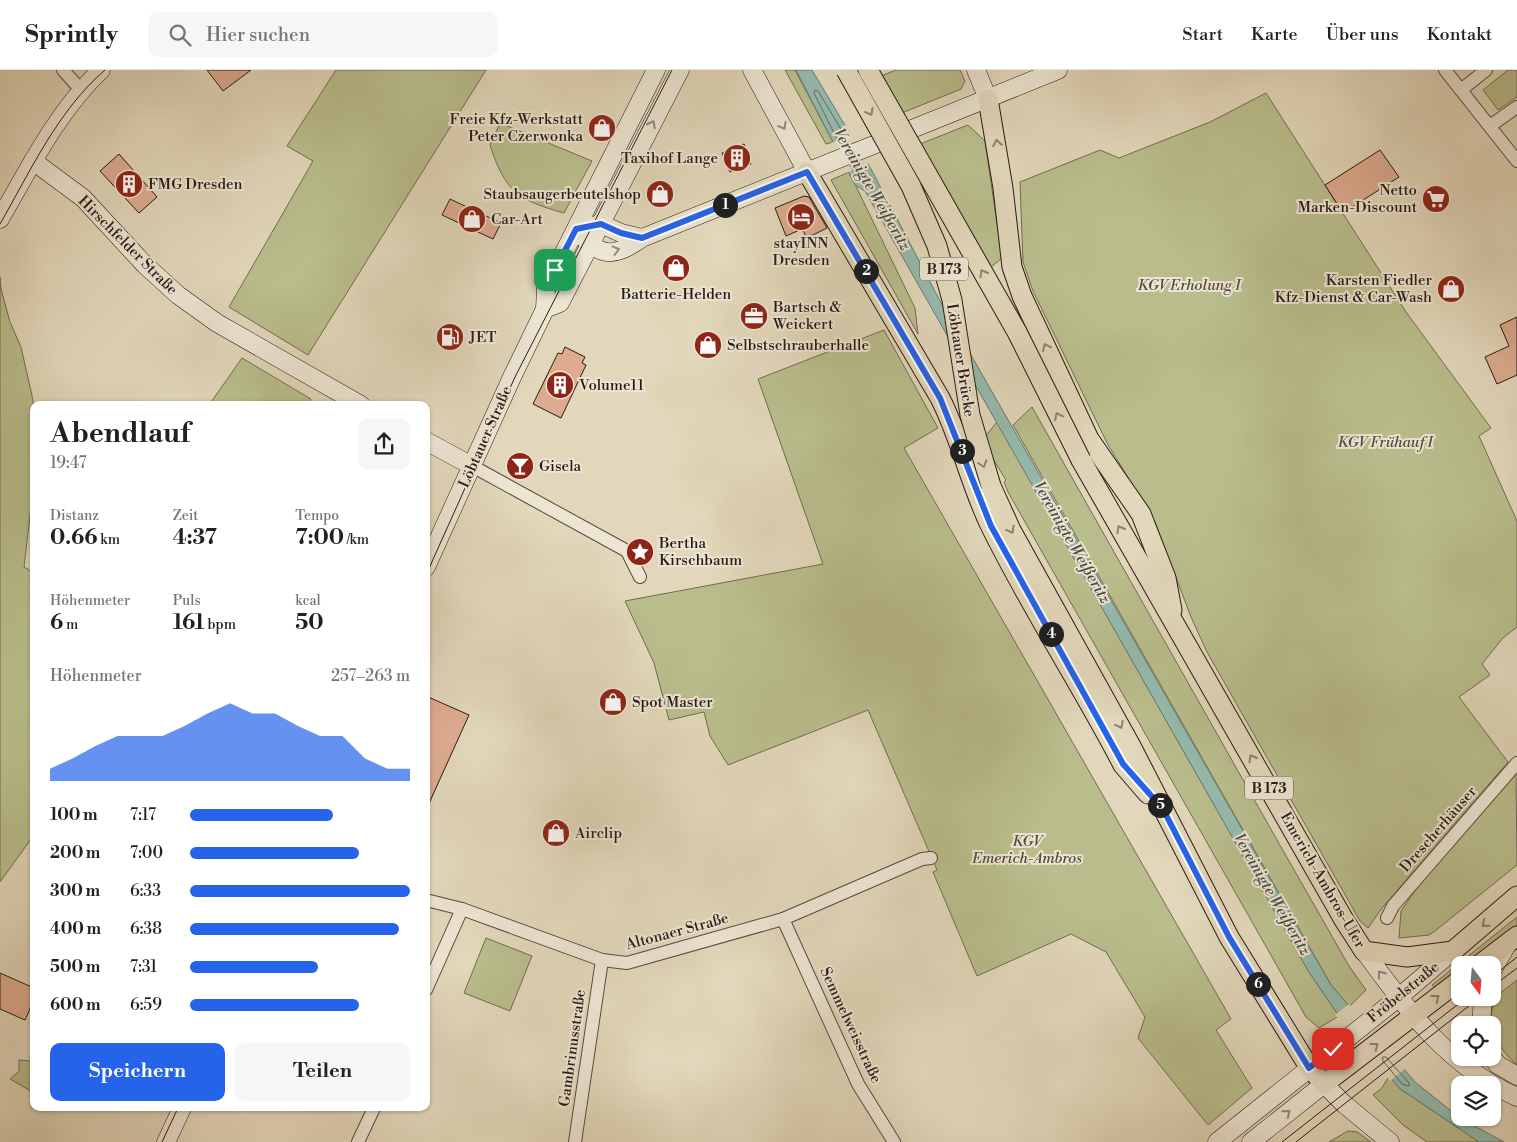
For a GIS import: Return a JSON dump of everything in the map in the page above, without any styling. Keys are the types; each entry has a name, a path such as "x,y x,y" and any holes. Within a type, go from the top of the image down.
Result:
{"main road":[{"path":"0,219 33,161 82,90 101,70"},
{"name":"Löbtauer Straße","path":"430,558 512,377 546,309 545,292 656,70"},
{"name":"Löbtauer Straße","path":"546,309 560,303 680,70"},
{"path":"752,70 807,172 940,398 954,428 981,505 1010,561 1123,764 1163,809"},
{"name":"Löbtauer Brücke","path":"846,70 911,186 937,246 953,307 970,415 991,486 1011,530 1097,682 1163,809"},
{"name":"B 173","path":"868,70 1017,332 1081,460 1175,623"},
{"path":"976,70 988,99 1000,162 1012,267 1022,296 1089,439 1141,514 1166,578 1175,623"},
{"path":"912,129 1058,70"},
{"path":"642,238 621,233 601,224 576,229 589,245 603,253 632,245 642,238 881,142"},
{"name":"Hirschfelder Straße","path":"33,161 83,198 145,265 178,296 217,323 354,401"},
{"path":"430,443 472,466"},
{"name":"Emerich-Ambros-Ufer","path":"1175,623 1344,920 1364,951 1391,1003 1406,1021 1457,1060 1517,1097"},
{"name":"B 173","path":"1163,809 1229,937 1309,1068 1324,1084"},
{"name":"Fröbelstraße","path":"1217,1142 1391,1003 1517,896"},
{"path":"1490,956 1512,939"},
{"path":"1501,957 1512,939"},
{"path":"1364,951 1407,956 1453,951"},
{"name":"Fröbelstraße","path":"1251,1142 1451,987"},
{"path":"1500,1066 1517,1076"},
{"path":"1324,1084 1344,1104 1390,1142"},
{"path":"166,1142 181,1111"}],"street":[{"path":"63,70 82,90"},
{"path":"1445,70 1517,161"},
{"path":"1461,90 1486,70"},
{"path":"1490,126 1517,107"},
{"path":"472,466 627,551 640,578"},
{"name":"Drescherhäuser","path":"1387,918 1392,906 1517,764"},
{"name":"Altonaer Straße","path":"430,901 462,909 602,960 626,963 783,919 922,859 931,858"},
{"path":"430,981 462,909"},
{"name":"Semmelweisstraße","path":"783,919 858,1084 894,1142"},
{"name":"Gambrinusstraße","path":"575,1142 602,960"},
{"path":"358,1142 373,1111"}],"green space":[{"path":"336,70 486,70 308,355 229,307 313,161 287,146"},
{"path":"785,70 795,70 833,142 826,144"},
{"path":"896,70 960,70 965,81 961,89 902,113 881,76"},
{"path":"1508,70 1517,70 1517,97 1498,110 1483,90"},
{"name":"KGV Erholung I","path":"1266,93 1406,312 1491,428 1479,436 1517,521 1517,627 1503,638 1482,664 1490,675 1459,697 1508,762 1382,908 1368,928 1360,921 1207,652 1191,617 1155,522 1107,443 1033,291 1023,262 1020,182 1100,150 1119,158 1210,122"},
{"path":"500,123 592,161 564,213 524,198 508,183 501,173 490,145"},
{"path":"968,125 985,141 1002,258 990,268 920,144"},
{"path":"849,172 915,308 918,334 831,180"},
{"path":"0,277 1,289 10,322 21,347 33,401 30,401 30,515 24,567 30,571 30,841 0,882"},
{"name":"KGV Emerich-Ambros","path":"884,330 938,428 904,448 1231,1019 1216,1030 1252,1088 1208,1125 1138,1038 1145,1017 1106,952 1071,934 977,976 933,872 937,870 868,710 728,765 710,736 704,712 669,720 654,663 625,601 823,564 758,379"},
{"path":"242,358 311,399 310,401 212,401"},
{"path":"1032,407 1349,966 1366,990 1349,1007 1331,985 1013,425"},
{"path":"997,422 1309,972 1339,1016 1319,1028 1306,1017 1008,492 1004,482 1006,480 988,451 984,438"},
{"path":"1516,772 1517,865 1429,935 1399,938 1401,911 1427,873"},
{"path":"1517,917 1517,926 1479,956 1468,956"},
{"path":"486,938 532,956 510,1011 464,993"},
{"path":"1451,970 1451,978 1437,990 1432,985"},
{"path":"1517,980 1517,1065 1501,1047 1501,1016 1491,1016 1493,1006 1501,1006 1501,993"},
{"path":"19,1060 30,1061 30,1091 10,1079 19,1071"},
{"path":"1389,1076 1399,1088 1451,1123 1451,1126 1455,1126 1479,1142 1427,1142 1403,1125 1373,1095 1382,1088"},
{"path":"1348,1131 1357,1132 1371,1142 1329,1142"}],"water":[{"name":"Vereinigte Weißeritz","path":"796,70 812,70 871,169 939,299 1331,985 1415,1082 1451,1111 1451,1123 1399,1088 1339,1016 1309,972 865,191 855,185"},
{"path":"1455,1126 1475,1126 1504,1142 1479,1142"}],"pier":[{"path":"853,134 870,163 846,173 831,143"},
{"path":"1349,1004 1406,1068 1390,1081 1335,1015"}],"building":[{"path":"207,70 251,70 223,91"},
{"name":"Taxihof Lange","path":"744,144 751,164 730,172 722,153"},
{"path":"1380,150 1399,177 1343,213 1325,185"},
{"name":"FMG Dresden","path":"119,154 157,197 139,213 100,171"},
{"name":"stayINN Dresden","path":"804,196 809,197 827,228 807,238 802,229 786,236 775,208"},
{"name":"Car-Art","path":"450,199 501,223 493,239 442,215"},
{"path":"1517,317 1517,375 1497,384 1485,357 1509,346 1500,325"},
{"name":"Volume11","path":"565,347 585,357 582,363 586,365 561,418 533,404 558,353 562,354"},
{"path":"430,698 469,715 430,801"},
{"path":"0,973 30,986 30,1009 25,1020 0,1009"}],"tram line":[{"path":"0,224 46,142 73,104 105,70"},
{"path":"430,566 515,377 672,70"},
{"path":"1501,970 1517,957"},
{"path":"1501,980 1517,968"},
{"path":"1282,1142 1456,1006"},
{"path":"1296,1142 1469,1006"},
{"path":"162,1142 177,1111"}],"place":[{"name":"Freie Kfz-Werkstatt Peter Czerwonka","path":"602,128"},
{"name":"Taxihof Lange","path":"737,158"},
{"name":"FMG Dresden","path":"129,184"},
{"name":"Staubsaugerbeutelshop","path":"660,194"},
{"name":"Netto Marken-Discount","path":"1436,199"},
{"name":"stayINN Dresden","path":"801,217"},
{"name":"Car-Art","path":"472,219"},
{"name":"Batterie-Helden","path":"676,268"},
{"name":"Karsten Fiedler Kfz-Dienst & Car-Wash","path":"1451,289"},
{"name":"Bartsch & Weickert","path":"754,316"},
{"name":"JET","path":"450,337"},
{"name":"Selbstschrauberhalle","path":"708,345"},
{"name":"Volume11","path":"560,385"},
{"name":"Gisela","path":"520,466"},
{"name":"Bertha Kirschbaum","path":"640,552"},
{"name":"Spot Master","path":"613,702"},
{"name":"Airclip","path":"556,833"}],"route":[{"path":"555,270 576,229 601,224 621,233 642,238 807,172 940,398 951,421 972,482 991,526 1123,764 1163,809 1229,937 1309,1068 1333,1049"}],"park label":[{"name":"KGV Frühauf I","path":"1385,442"}]}
